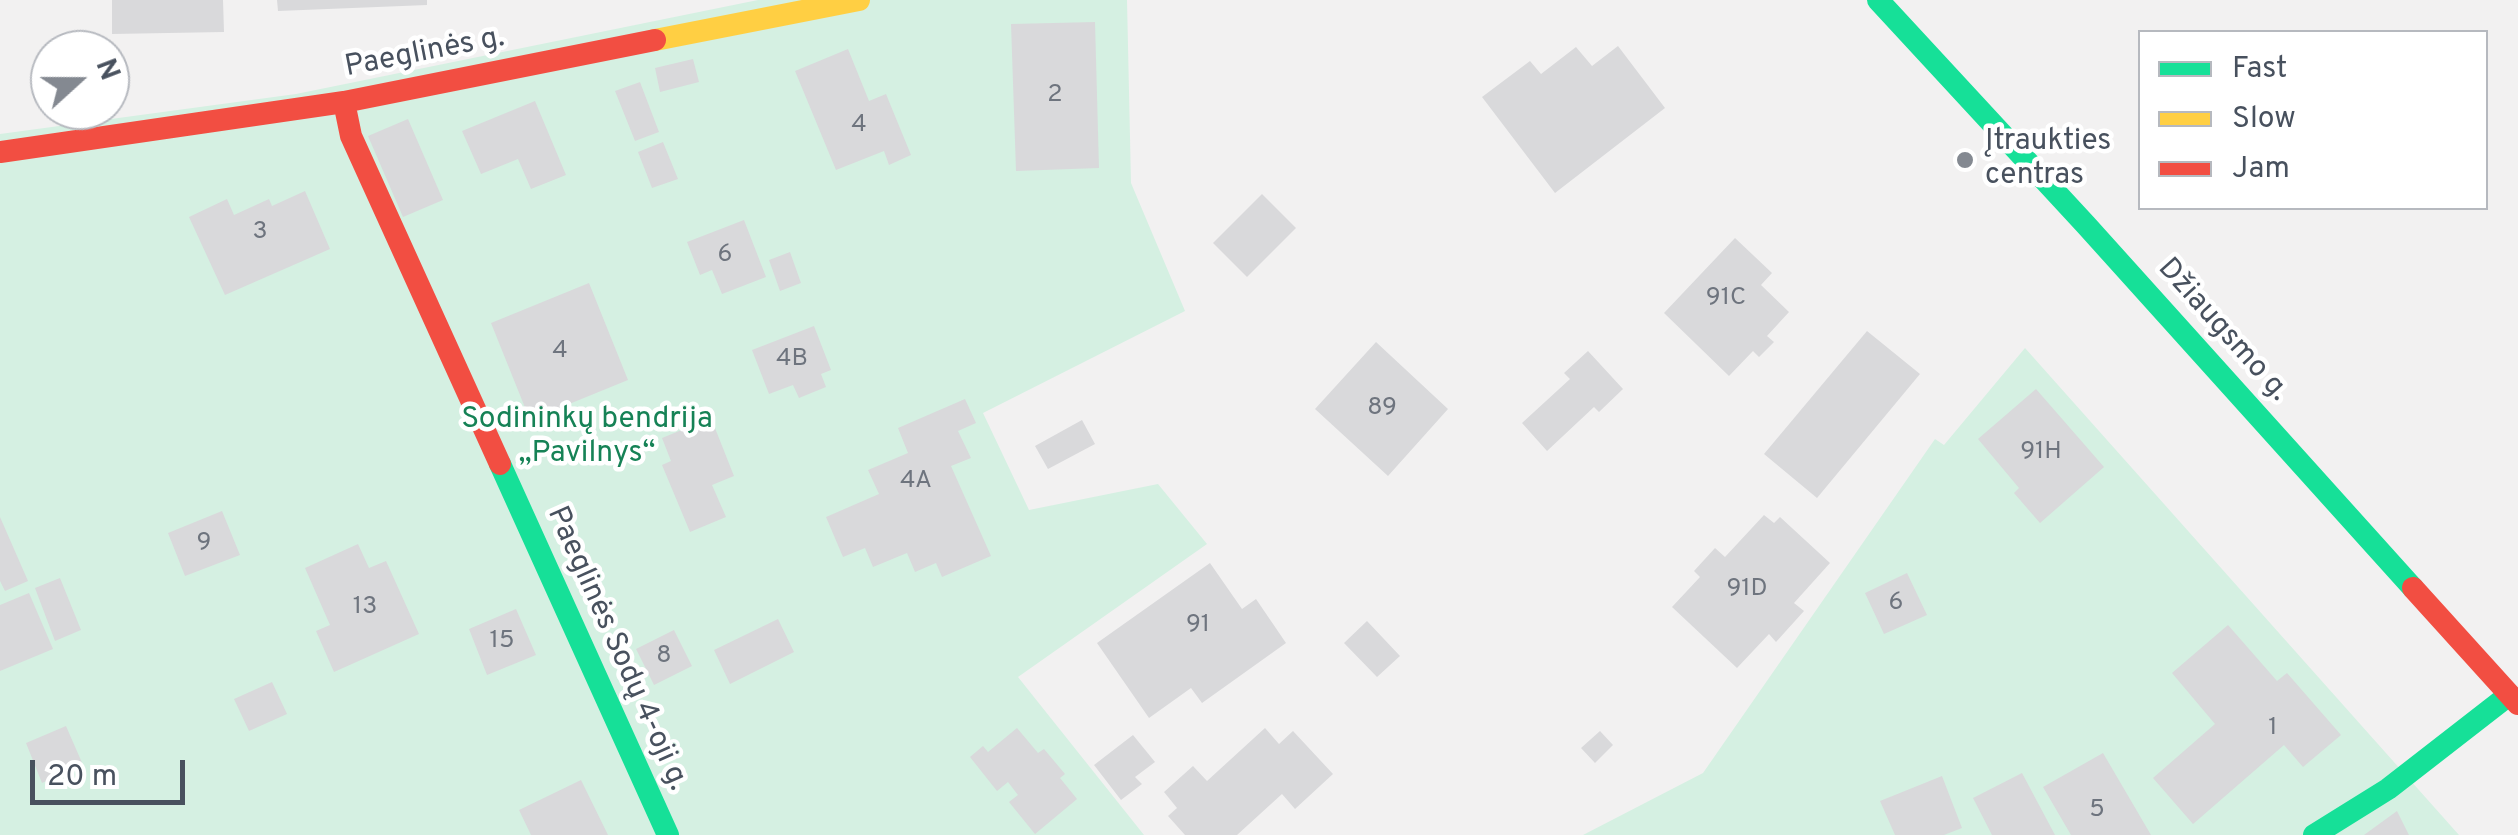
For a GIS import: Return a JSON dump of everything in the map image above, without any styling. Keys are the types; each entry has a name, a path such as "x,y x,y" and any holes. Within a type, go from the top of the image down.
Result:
{"street":[{"name":"Paeglinės g.","path":"0,152 344,102 858,0"},
{"name":"Džiaugsmo g.","path":"1878,0 2514,700"},
{"name":"Paeglinės Sodų 4-oji g.","path":"344,102 351,136 668,835"},
{"path":"2314,835 2388,790 2514,700"}],"green space":[{"name":"Sodininkų bendrija „Pavilnys“","path":"758,0 1127,0 1131,183 1185,311 983,413 1029,510 1158,484 1207,544 1018,677 1144,835 0,835 0,134 30,130 130,130 130,116 296,94"},
{"path":"2025,348 2459,835 1583,835 1703,773 1935,439 1944,445"}],"building":[{"path":"112,0 223,0 224,32 130,34 130,30 112,30"},
{"path":"277,0 427,0 427,5 278,11"},
{"path":"1095,22 1099,168 1016,171 1011,24"},
{"path":"1618,46 1665,108 1555,193 1482,97 1530,61 1541,74 1576,47 1592,66"},
{"path":"848,49 869,101 886,94 911,155 889,165 884,151 836,170 795,71"},
{"path":"693,59 699,82 660,92 655,68"},
{"path":"640,82 659,132 635,141 615,91"},
{"path":"535,101 566,175 531,189 518,159 481,174 462,131"},
{"path":"408,119 443,200 403,217 368,136"},
{"path":"663,142 678,179 652,188 638,152"},
{"path":"305,191 330,249 225,295 189,217 227,199 234,215 269,199 272,206"},
{"path":"1262,194 1296,228 1247,277 1213,243"},
{"path":"744,220 766,277 722,294 712,270 700,275 687,242"},
{"path":"1735,238 1772,273 1761,285 1789,312 1767,336 1774,342 1759,357 1753,351 1729,376 1664,313"},
{"path":"790,252 801,283 780,291 769,260"},
{"path":"589,283 628,380 530,420 491,323"},
{"path":"814,326 831,370 821,374 826,387 799,398 793,385 769,394 752,350"},
{"path":"1867,331 1920,374 1817,498 1764,454"},
{"path":"1376,342 1448,409 1388,476 1315,409"},
{"path":"1588,351 1623,389 1599,412 1594,407 1547,451 1522,423 1570,379 1564,373"},
{"path":"2036,389 2104,467 2040,523 2014,493 2019,488 1978,439"},
{"path":"965,399 976,423 958,431 971,458 951,466 991,556 942,577 936,563 915,572 907,553 873,567 865,548 843,557 826,517 879,494 868,470 908,453 898,428"},
{"path":"711,418 734,476 712,485 726,517 690,532 662,465 671,461 662,438"},
{"path":"1082,420 1095,444 1048,469 1035,446"},
{"path":"222,511 240,555 185,576 168,533"},
{"path":"1764,515 1774,523 1780,517 1830,563 1794,603 1804,611 1776,642 1769,634 1737,668 1672,607 1700,577 1694,571 1715,548 1725,557"},
{"path":"0,517 28,581 5,591 0,581"},
{"path":"358,544 369,568 386,561 419,634 334,672 316,631 330,625 305,568"},
{"path":"1210,563 1242,609 1256,599 1286,643 1202,703 1191,688 1149,718 1097,643"},
{"path":"1907,573 1927,615 1884,634 1865,593"},
{"path":"60,578 81,630 55,641 35,588"},
{"path":"29,593 53,649 0,671 0,605"},
{"path":"516,609 536,655 487,675 469,629"},
{"path":"778,619 794,652 730,684 714,650"},
{"path":"1367,621 1400,656 1377,677 1344,643"},
{"path":"2228,625 2277,681 2287,673 2341,735 2303,767 2284,745 2193,824 2153,778 2215,724 2172,673"},
{"path":"674,630 692,666 654,685 636,649"},
{"path":"272,682 287,714 249,731 234,699"},
{"path":"66,726 83,765 42,783 26,743"},
{"path":"1017,728 1038,753 1044,749 1065,774 1060,778 1077,799 1035,834 1009,802 1018,795 1008,782 997,791 970,757 983,746 988,752"},
{"path":"1265,728 1279,744 1293,731 1333,774 1295,809 1282,794 1237,835 1185,835 1168,816 1177,808 1164,792 1193,766 1207,781"},
{"path":"1600,731 1613,745 1595,763 1581,748"},
{"path":"1133,735 1155,762 1135,777 1142,784 1121,800 1094,765"},
{"path":"2103,753 2151,835 2071,835 2043,787"},
{"path":"2022,773 2055,835 1992,835 1973,798"},
{"path":"1942,776 1962,828 1944,835 1895,835 1880,801"},
{"path":"581,780 608,835 531,835 519,810"},
{"path":"2397,811 2409,835 2364,835"}],"traffic: fast":[{"path":"1878,0 2413,588"},
{"path":"500,464 668,835"},
{"path":"2314,835 2388,789 2509,695"}],"traffic: slow":[{"path":"655,40 859,0"}],"traffic: jam":[{"path":"0,152 344,102 655,40"},
{"path":"344,102 351,136 500,464"},
{"path":"2413,588 2518,704"}],"place":[{"name":"Įtraukties centras","path":"1965,160"}]}
